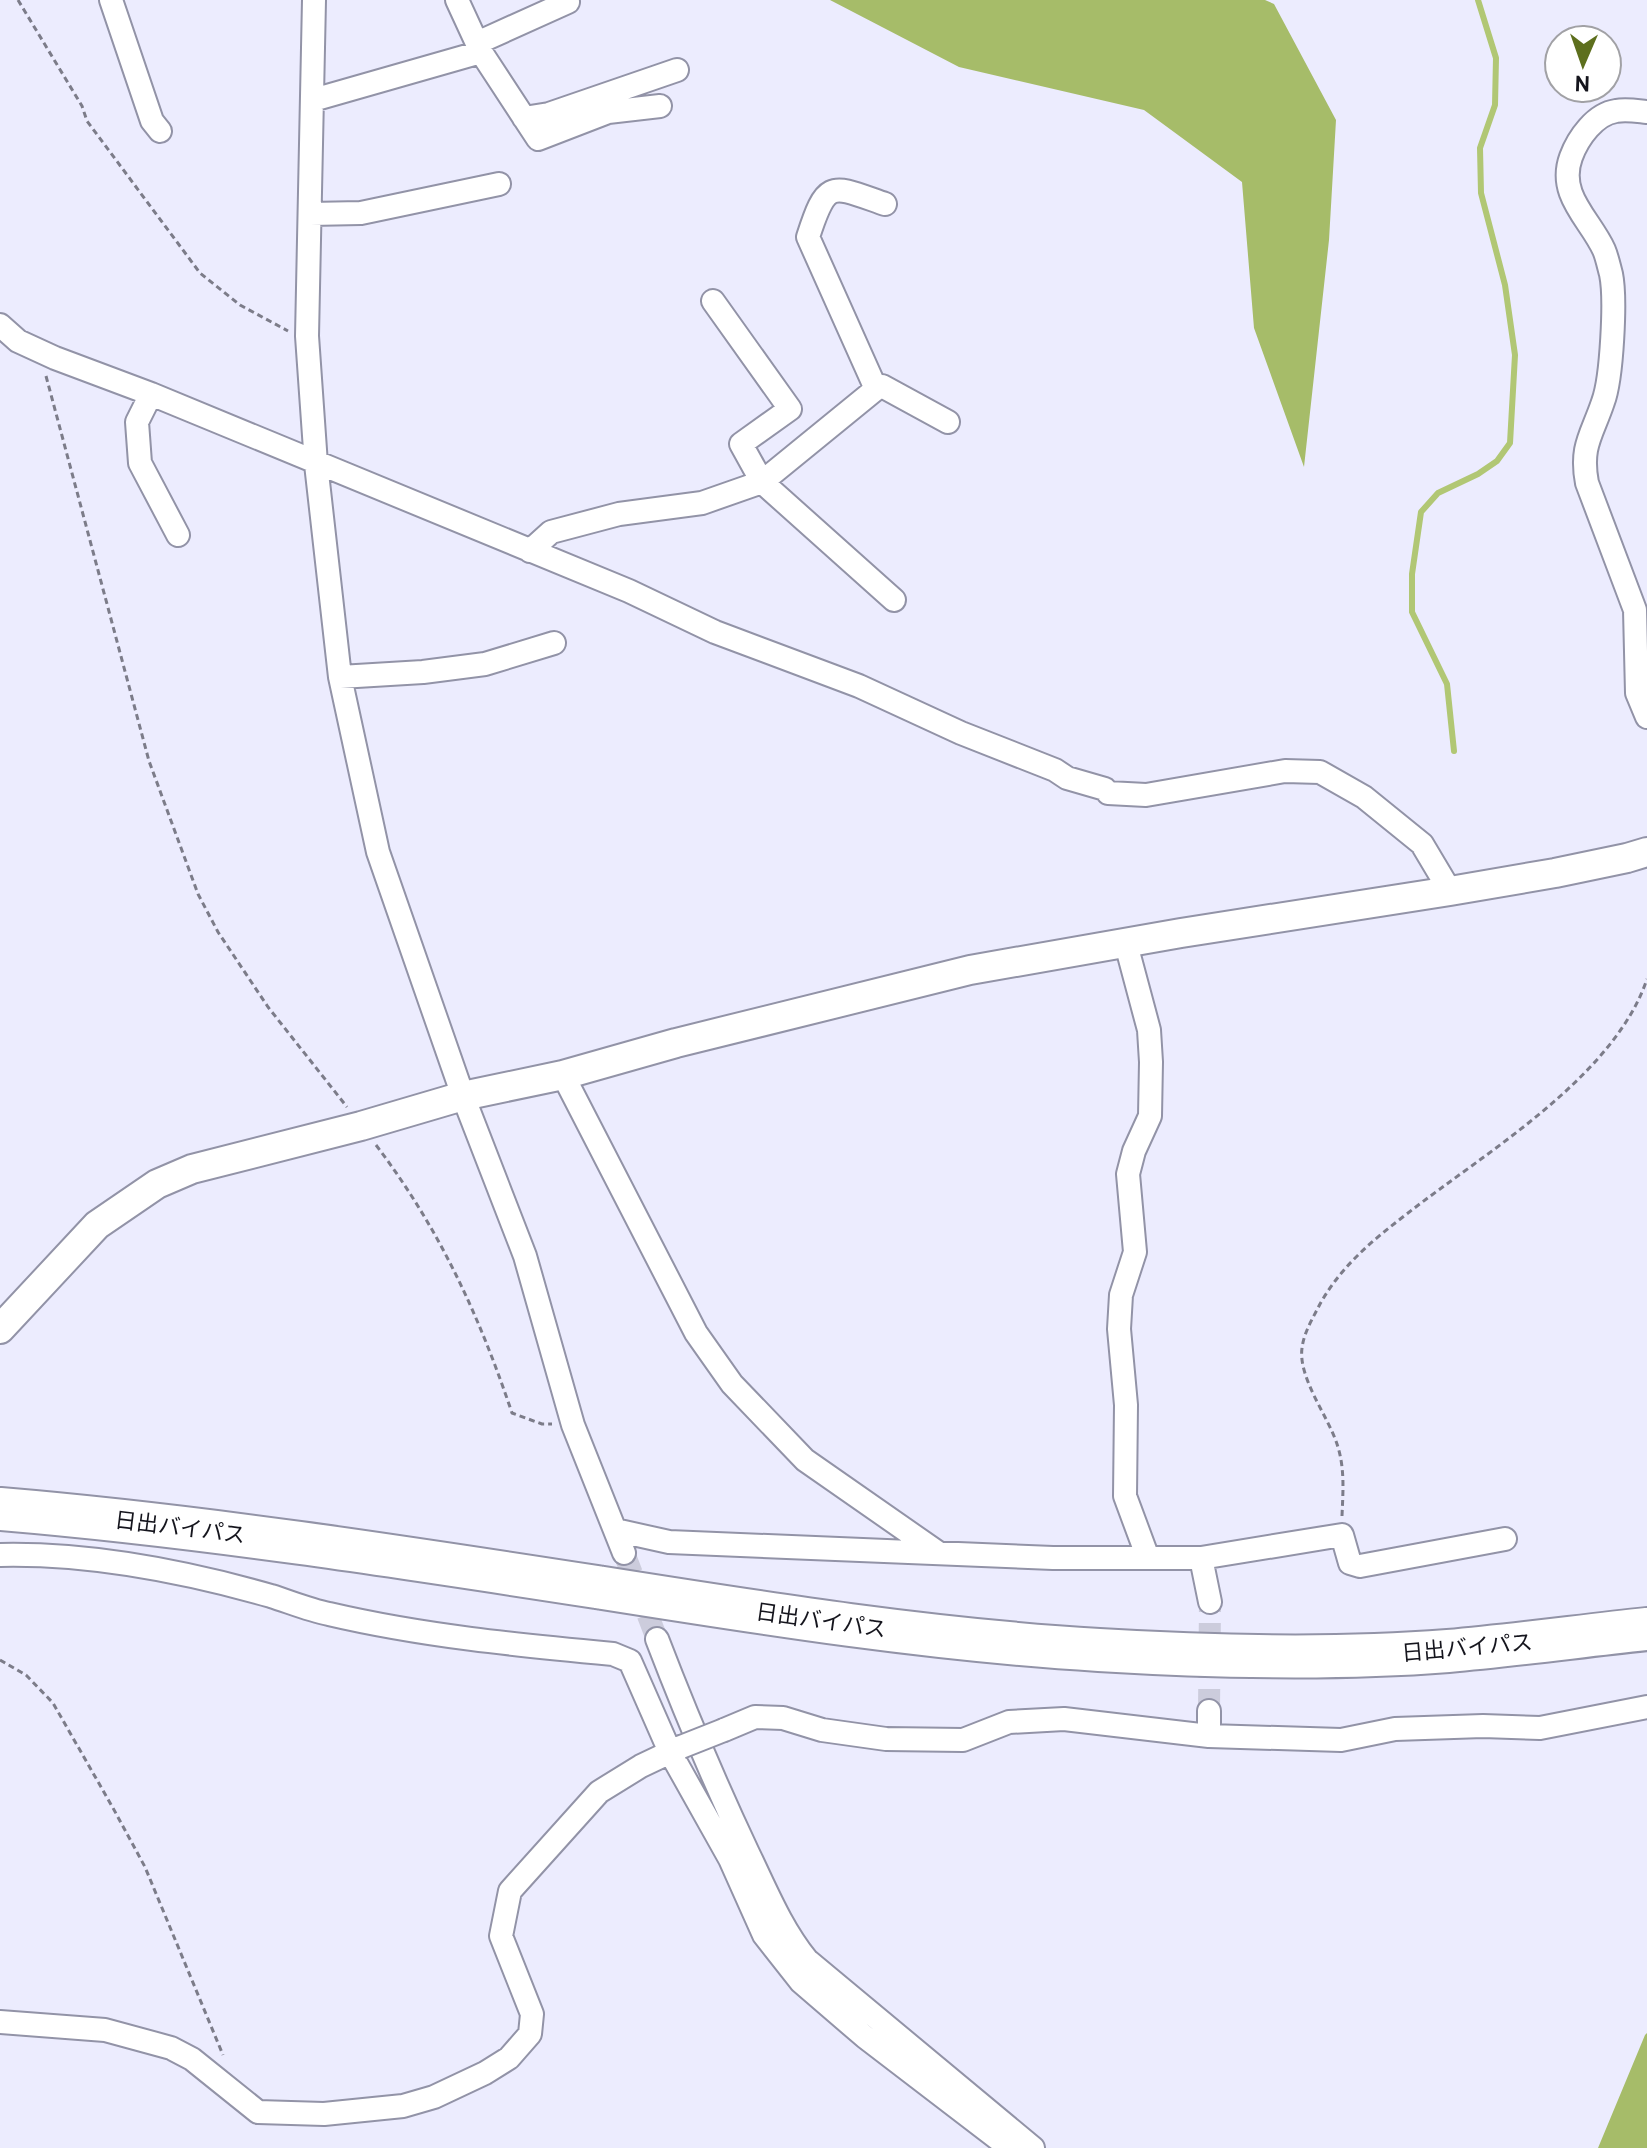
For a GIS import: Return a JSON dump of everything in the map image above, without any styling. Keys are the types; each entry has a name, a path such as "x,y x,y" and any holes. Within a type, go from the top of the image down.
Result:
{"highway":[{"name":"日出バイパス","path":"0,1509 241,1534 799,1618 1096,1650 1274,1657 1446,1651 1647,1629"}],"street":[{"path":"111,0 152,121 160,131"},
{"path":"314,0 307,336 316,464 340,677 378,852 463,1096 525,1256 573,1425 624,1553"},
{"path":"457,0 479,48 538,139 608,112 660,106"},
{"path":"313,100 479,48 568,2"},
{"path":"524,118 549,114 677,70"},
{"path":"1647,112 1616,111 1604,116 1583,133 1570,159 1569,192 1604,250 1612,277 1611,362 1604,400 1587,440 1584,467 1587,483 1635,610 1637,693 1647,717"},
{"path":"310,214 361,213 499,184"},
{"path":"876,389 808,237 820,201 833,190 845,190 885,204"},
{"path":"713,301 790,409 741,444 762,482 894,600"},
{"path":"0,325 18,341 55,358 151,394 629,591 715,632 859,686 961,733 1055,770 1067,778 1105,789 1108,793 1146,795 1285,771 1320,772 1364,797 1422,844 1450,891"},
{"path":"530,551 551,532 619,514 702,503 762,482 882,386 948,422"},
{"path":"151,394 137,422 140,463 178,535"},
{"path":"340,677 423,672 485,664 554,643"},
{"path":"0,1329 97,1225 157,1184 192,1169 361,1126 463,1096 563,1075 676,1043 970,970 1450,891 1584,867 1647,852"},
{"path":"1126,944 1149,1030 1151,1062 1150,1116 1134,1151 1128,1174 1135,1252 1121,1295 1119,1329 1126,1405 1125,1496 1148,1558"},
{"path":"563,1075 696,1333 732,1384 805,1460 941,1554"},
{"path":"615,1530 669,1542 941,1554 1148,1558 1201,1558 1342,1535 1350,1563 1360,1566 1505,1539"},
{"path":"0,1555 97,1559 194,1578 271,1596 326,1614 407,1630 613,1654 630,1661 730,1859 764,1935 801,1982 865,2037 1010,2148"},
{"path":"1201,1558 1210,1602"},
{"path":"657,1639 706,1764 792,1941 807,1960 1033,2148"},
{"path":"0,2022 105,2030 171,2048 192,2059 258,2112 324,2114 403,2106 434,2097 485,2073 509,2058 530,2034 532,2014 501,1936 510,1891 599,1792 675,1750 755,1717 783,1718 822,1730 886,1739 963,1740 1009,1722 1064,1719 1209,1736 1341,1740 1395,1729 1540,1728 1647,1707"},
{"path":"1209,1711 1209,1736"}],"path":[{"path":"18,0 82,106 87,121 200,273 240,305 281,329 307,336"},
{"path":"38,349 149,761 198,894 218,932 268,1007 318,1067 390,1163 450,1257 496,1365 512,1413 542,1424 573,1425"},
{"path":"1342,1535 1344,1469 1336,1441 1304,1370 1301,1350 1308,1326 1319,1305 1331,1284 1361,1249 1510,1138 1568,1089 1605,1051 1628,1021 1647,979"},
{"path":"0,1660 26,1675 53,1703 113,1808 145,1867 225,2061"}],"green space":[{"path":"830,0 1265,0 1274,4 1336,120 1329,240 1304,467 1254,328 1242,182 1144,110 959,67"},
{"path":"1647,2033 1647,2148 1598,2148 1645,2035"}],"waterway":[{"path":"1454,751 1447,684 1412,612 1412,574 1421,512 1438,493 1497,461 1510,443 1515,355 1505,285 1481,193 1480,148 1495,105 1496,58 1478,0"}],"tunnel":[{"path":"624,1553 657,1639"},
{"path":"1209,1711 1210,1602"}]}
